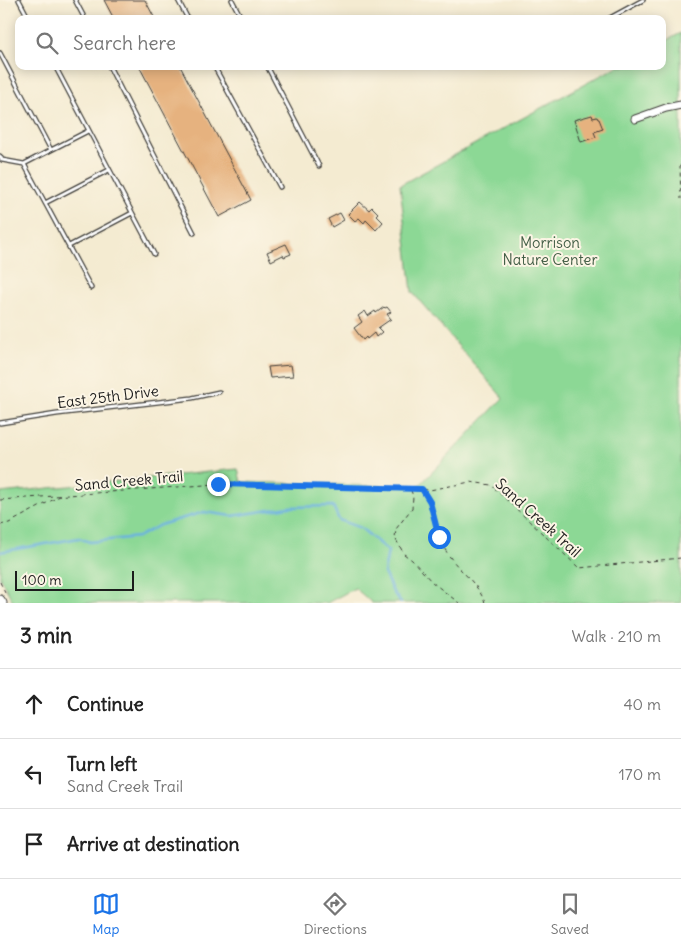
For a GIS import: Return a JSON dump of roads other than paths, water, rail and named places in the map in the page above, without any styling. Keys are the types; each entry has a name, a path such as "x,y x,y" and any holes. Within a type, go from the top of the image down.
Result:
{"street":[{"path":"636,120 666,108 681,105"}],"lane":[{"path":"19,0 27,15"},
{"path":"75,0 83,15"},
{"path":"178,0 186,15"},
{"path":"232,0 240,15"},
{"path":"615,15 642,0"},
{"path":"0,53 51,150"},
{"path":"56,70 154,254"},
{"path":"111,70 194,232"},
{"path":"216,70 280,186"},
{"path":"269,70 319,166"},
{"path":"0,156 2,160 24,164 88,131"},
{"path":"24,164 91,288"},
{"path":"45,203 109,170"},
{"path":"69,246 132,213"},
{"name":"East 25th Drive","path":"0,423 57,414 192,398 219,392"}],"waterway":[{"path":"0,552 79,538 90,542 138,537 160,525 204,512 232,516 289,507 333,506 339,520 361,528 388,551 384,573 393,592 401,603"}],"park label":[{"name":"Morrison Nature Center","path":"550,252"}]}
